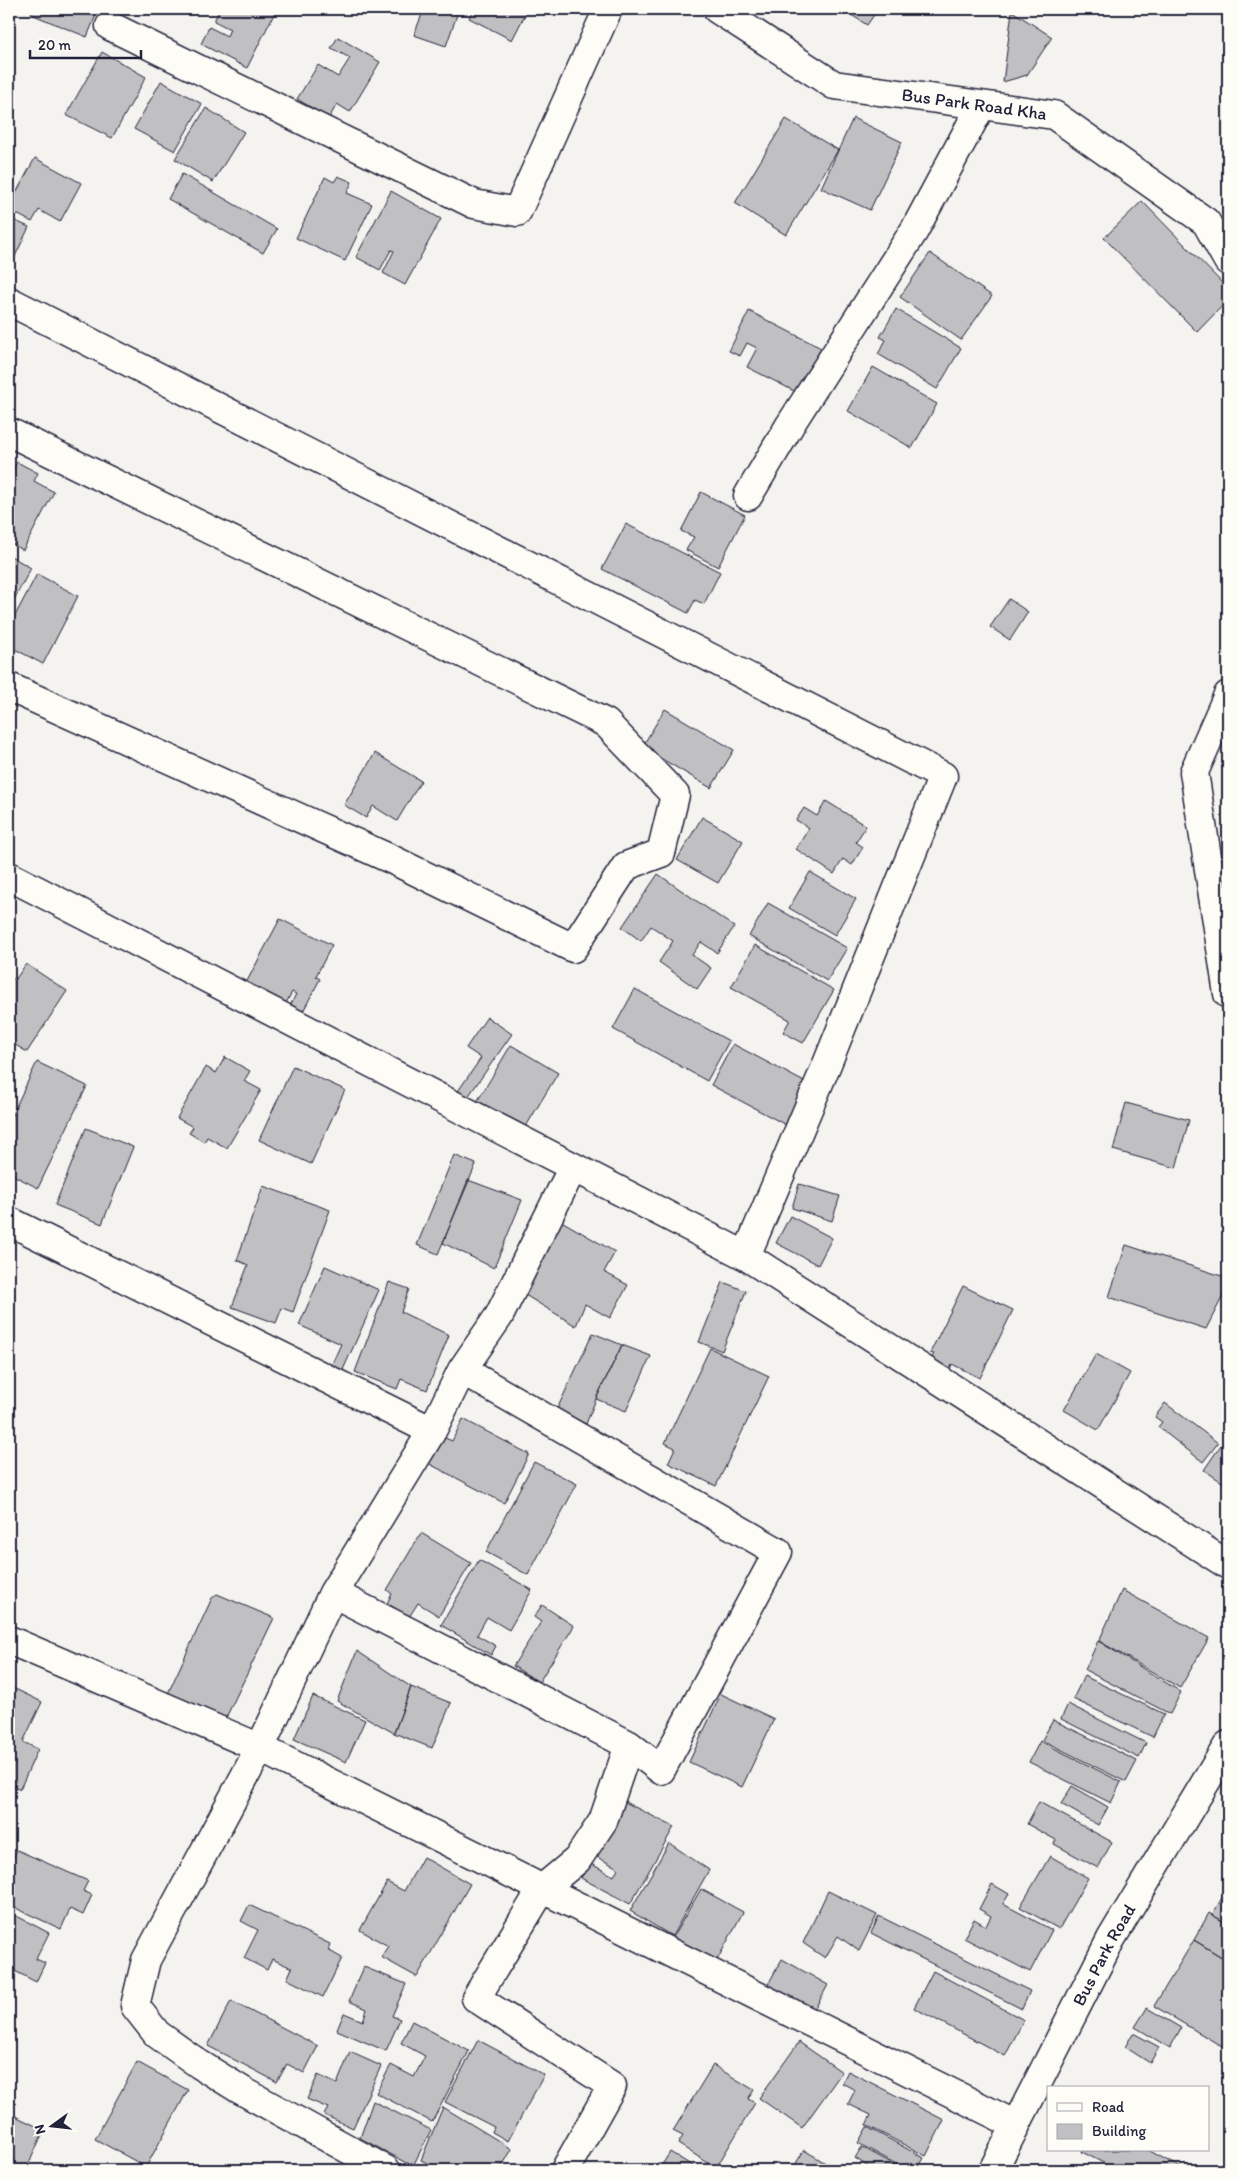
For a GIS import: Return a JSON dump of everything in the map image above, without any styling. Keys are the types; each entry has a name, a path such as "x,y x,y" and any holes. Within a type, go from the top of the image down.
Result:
{"street":[{"path":"110,26 474,204 517,212 608,9"},
{"name":"Bus Park Road Kha","path":"717,9 834,85 1054,115 1206,222 1228,261"},
{"path":"748,496 790,425 914,231 981,106"},
{"path":"9,301 944,776 827,1064 746,1256"},
{"path":"9,432 606,723 675,795 661,853 626,866 574,948 393,860 9,687"},
{"path":"1228,695 1194,772 1228,994"},
{"path":"9,876 746,1256 1228,1565"},
{"path":"386,2170 199,2064 157,2034 135,2006 146,1960 260,1748 333,1593 432,1431 462,1370 499,1316 574,1167"},
{"path":"9,1220 432,1431"},
{"path":"333,1593 629,1745 661,1770 778,1552 462,1370"},
{"path":"9,1640 260,1748 1016,2125"},
{"path":"565,2170 612,2086 476,1998 542,1889 577,1860 603,1822 629,1745"},
{"name":"Bus Park Road","path":"993,2170 1111,1938 1228,1745"}],"building":[{"path":"33,9 92,9 90,13 96,15 87,37 31,14"},
{"path":"220,9 276,10 247,68 201,44 209,27 227,36 230,29 214,21"},
{"path":"424,9 459,9 446,46 414,35"},
{"path":"473,9 528,9 512,40 469,18"},
{"path":"842,9 878,9 867,25"},
{"path":"1012,11 1052,37 1027,75 1003,82"},
{"path":"338,37 380,62 350,112 337,104 329,118 297,99 318,65 338,77 350,58 331,48"},
{"path":"102,52 146,77 112,138 66,115"},
{"path":"161,81 202,104 175,151 134,129"},
{"path":"206,108 244,132 213,182 175,159"},
{"path":"853,118 902,142 870,210 821,188"},
{"path":"786,119 838,150 786,235 735,203"},
{"path":"35,158 81,183 60,222 39,210 32,222 9,210 9,206"},
{"path":"182,174 277,229 263,253 168,199"},
{"path":"338,176 352,182 347,193 372,204 345,261 296,238 325,177 334,182"},
{"path":"391,191 441,219 405,285 383,273 394,251 391,250 380,270 356,257"},
{"path":"1142,201 1228,289 1228,300 1197,332 1104,238"},
{"path":"9,218 29,227 10,267 9,266"},
{"path":"930,253 992,296 961,340 900,297"},
{"path":"896,309 961,348 937,389 878,354 886,340 880,337"},
{"path":"749,311 821,348 798,393 747,367 757,348 747,343 740,356 729,351"},
{"path":"873,367 937,404 912,448 848,411"},
{"path":"17,462 38,473 34,481 54,492 23,550 9,542 9,478"},
{"path":"701,492 745,515 718,567 686,550 694,537 681,531"},
{"path":"626,524 720,572 704,604 695,600 688,613 602,569"},
{"path":"9,555 31,568 9,609"},
{"path":"37,574 78,596 43,664 9,646 9,627"},
{"path":"1009,599 1028,612 1010,640 990,627"},
{"path":"665,709 734,750 711,788 642,747"},
{"path":"375,753 421,781 397,821 373,806 366,818 344,805"},
{"path":"826,801 866,826 856,842 863,847 852,865 843,859 834,874 796,849 809,828 796,820 804,808 817,816"},
{"path":"702,817 743,841 718,883 677,860"},
{"path":"810,872 856,899 835,935 789,908"},
{"path":"658,874 734,927 717,953 701,942 692,955 711,968 697,989 659,962 673,941 651,926 641,941 622,927"},
{"path":"768,903 847,948 827,981 749,936"},
{"path":"280,919 332,945 316,976 320,979 299,1019 287,1012 296,994 292,992 286,1003 246,983"},
{"path":"755,945 834,990 803,1043 783,1032 790,1020 731,987"},
{"path":"26,964 67,991 27,1052 9,1041 9,976 15,980"},
{"path":"635,989 729,1041 707,1081 613,1029"},
{"path":"487,1017 512,1034 465,1101 456,1094 481,1058 466,1048"},
{"path":"733,1044 808,1084 786,1125 711,1085"},
{"path":"511,1045 558,1073 522,1133 475,1105"},
{"path":"225,1057 250,1071 244,1081 261,1090 227,1148 207,1137 204,1142 189,1133 193,1127 177,1118 206,1067 216,1073"},
{"path":"37,1062 87,1086 38,1188 9,1173 9,1121"},
{"path":"293,1066 345,1090 311,1164 259,1140"},
{"path":"1126,1103 1189,1120 1176,1168 1113,1150"},
{"path":"86,1128 133,1147 102,1224 55,1205"},
{"path":"454,1155 476,1164 438,1254 417,1245"},
{"path":"468,1180 522,1200 494,1268 443,1243"},
{"path":"799,1184 840,1196 832,1221 792,1208"},
{"path":"263,1186 330,1210 293,1312 282,1308 276,1323 232,1307 248,1265 237,1260"},
{"path":"790,1216 832,1238 818,1265 776,1243"},
{"path":"558,1219 615,1252 604,1272 628,1285 610,1318 585,1304 576,1326 525,1295"},
{"path":"1126,1245 1228,1278 1228,1286 1206,1329 1109,1297"},
{"path":"325,1266 379,1290 342,1372 331,1366 341,1344 299,1325"},
{"path":"389,1282 409,1289 401,1312 449,1335 427,1390 401,1379 397,1389 355,1372"},
{"path":"723,1282 746,1291 722,1351 699,1342"},
{"path":"963,1286 1013,1310 980,1378 952,1364 950,1370 930,1360 934,1354 930,1353"},
{"path":"593,1333 622,1345 586,1424 557,1409"},
{"path":"622,1345 651,1356 626,1411 596,1399"},
{"path":"710,1348 769,1376 716,1486 668,1463 675,1448 665,1443"},
{"path":"1096,1354 1130,1373 1098,1430 1064,1410"},
{"path":"1165,1403 1218,1443 1203,1462 1158,1427 1162,1422 1155,1417"},
{"path":"463,1419 529,1454 504,1503 424,1461 443,1437 452,1441"},
{"path":"1221,1445 1228,1450 1228,1486 1204,1470"},
{"path":"534,1462 577,1484 528,1575 486,1552"},
{"path":"421,1533 471,1563 439,1616 418,1603 409,1617 387,1603 392,1594 387,1590"},
{"path":"479,1560 532,1590 509,1630 487,1617 477,1635 496,1646 491,1655 441,1625"},
{"path":"1122,1590 1209,1638 1180,1688 1099,1641"},
{"path":"217,1594 274,1618 221,1728 164,1702 212,1598"},
{"path":"542,1605 574,1626 539,1682 513,1666 541,1622 534,1617"},
{"path":"1098,1641 1181,1692 1170,1714 1085,1670"},
{"path":"357,1651 411,1687 394,1733 337,1701"},
{"path":"1084,1676 1164,1714 1153,1737 1073,1699"},
{"path":"9,1686 42,1702 23,1742 38,1749 20,1789 9,1784"},
{"path":"411,1687 451,1703 432,1748 394,1733"},
{"path":"721,1694 774,1719 742,1787 689,1762"},
{"path":"313,1696 365,1720 346,1762 294,1739"},
{"path":"1068,1704 1146,1743 1139,1758 1061,1719"},
{"path":"1053,1720 1137,1761 1126,1782 1042,1740"},
{"path":"1040,1741 1121,1782 1111,1803 1029,1762"},
{"path":"1072,1786 1108,1807 1098,1825 1061,1804"},
{"path":"623,1801 674,1827 630,1904 581,1878 589,1863 614,1876 618,1868 595,1856"},
{"path":"1039,1802 1112,1842 1098,1868 1054,1844 1056,1840 1027,1824"},
{"path":"669,1843 709,1870 672,1936 630,1911"},
{"path":"17,1850 88,1881 83,1891 92,1895 83,1915 70,1909 61,1929 9,1905 9,1867"},
{"path":"1050,1856 1088,1878 1059,1929 1020,1907"},
{"path":"423,1857 470,1884 417,1977 381,1957 388,1946 360,1930 387,1882 404,1891"},
{"path":"992,1884 1009,1894 1003,1904 1052,1930 1030,1972 964,1938 974,1919 986,1926 991,1916 979,1909"},
{"path":"701,1889 743,1912 715,1964 671,1940"},
{"path":"828,1891 877,1915 859,1951 838,1936 825,1958 803,1943"},
{"path":"1226,1891 1228,1892 1228,1924 1212,1915"},
{"path":"249,1905 330,1944 328,1950 342,1958 323,1997 287,1979 292,1968 272,1959 267,1970 244,1958 258,1930 241,1921"},
{"path":"9,1912 49,1933 36,1959 45,1963 36,1982 9,1968"},
{"path":"1209,1913 1228,1924 1228,1961 1194,1940"},
{"path":"879,1916 1030,1991 1022,2009 871,1933"},
{"path":"1194,1940 1228,1961 1228,2050 1154,2006"},
{"path":"782,1959 828,1985 812,2014 766,1988"},
{"path":"364,1967 406,1984 392,2016 400,2019 386,2051 337,2030 344,2013 363,2021 367,2009 349,2001"},
{"path":"933,1971 1024,2020 1005,2056 914,2008"},
{"path":"231,2001 318,2046 304,2073 287,2064 277,2082 208,2046"},
{"path":"1147,2008 1181,2028 1170,2048 1135,2027"},
{"path":"412,2021 469,2051 432,2122 376,2093 391,2065 414,2077 425,2056 401,2043"},
{"path":"1133,2033 1159,2047 1150,2063 1125,2047"},
{"path":"478,2040 544,2075 508,2141 492,2132 494,2127 445,2102"},
{"path":"799,2042 842,2072 802,2128 759,2098"},
{"path":"350,2052 381,2066 353,2128 324,2115 328,2108 307,2099 318,2075 337,2084"},
{"path":"137,2062 188,2090 146,2167 95,2139"},
{"path":"713,2065 754,2090 748,2099 755,2103 716,2168 678,2144 683,2136 673,2131"},
{"path":"848,2071 944,2120 926,2156 866,2125 871,2115 848,2104 855,2090 842,2083"},
{"path":"373,2101 431,2130 413,2166 360,2138"},
{"path":"443,2107 512,2149 500,2170 441,2170 421,2160"},
{"path":"9,2113 44,2130 26,2170 9,2170"},
{"path":"867,2127 924,2158 917,2170 907,2170 858,2143"},
{"path":"862,2147 904,2170 873,2170 855,2158"},
{"path":"804,2150 837,2170 792,2170"},
{"path":"670,2152 699,2170 659,2170"},
{"path":"1082,2152 1152,2152 1185,2170 1117,2170"}]}
